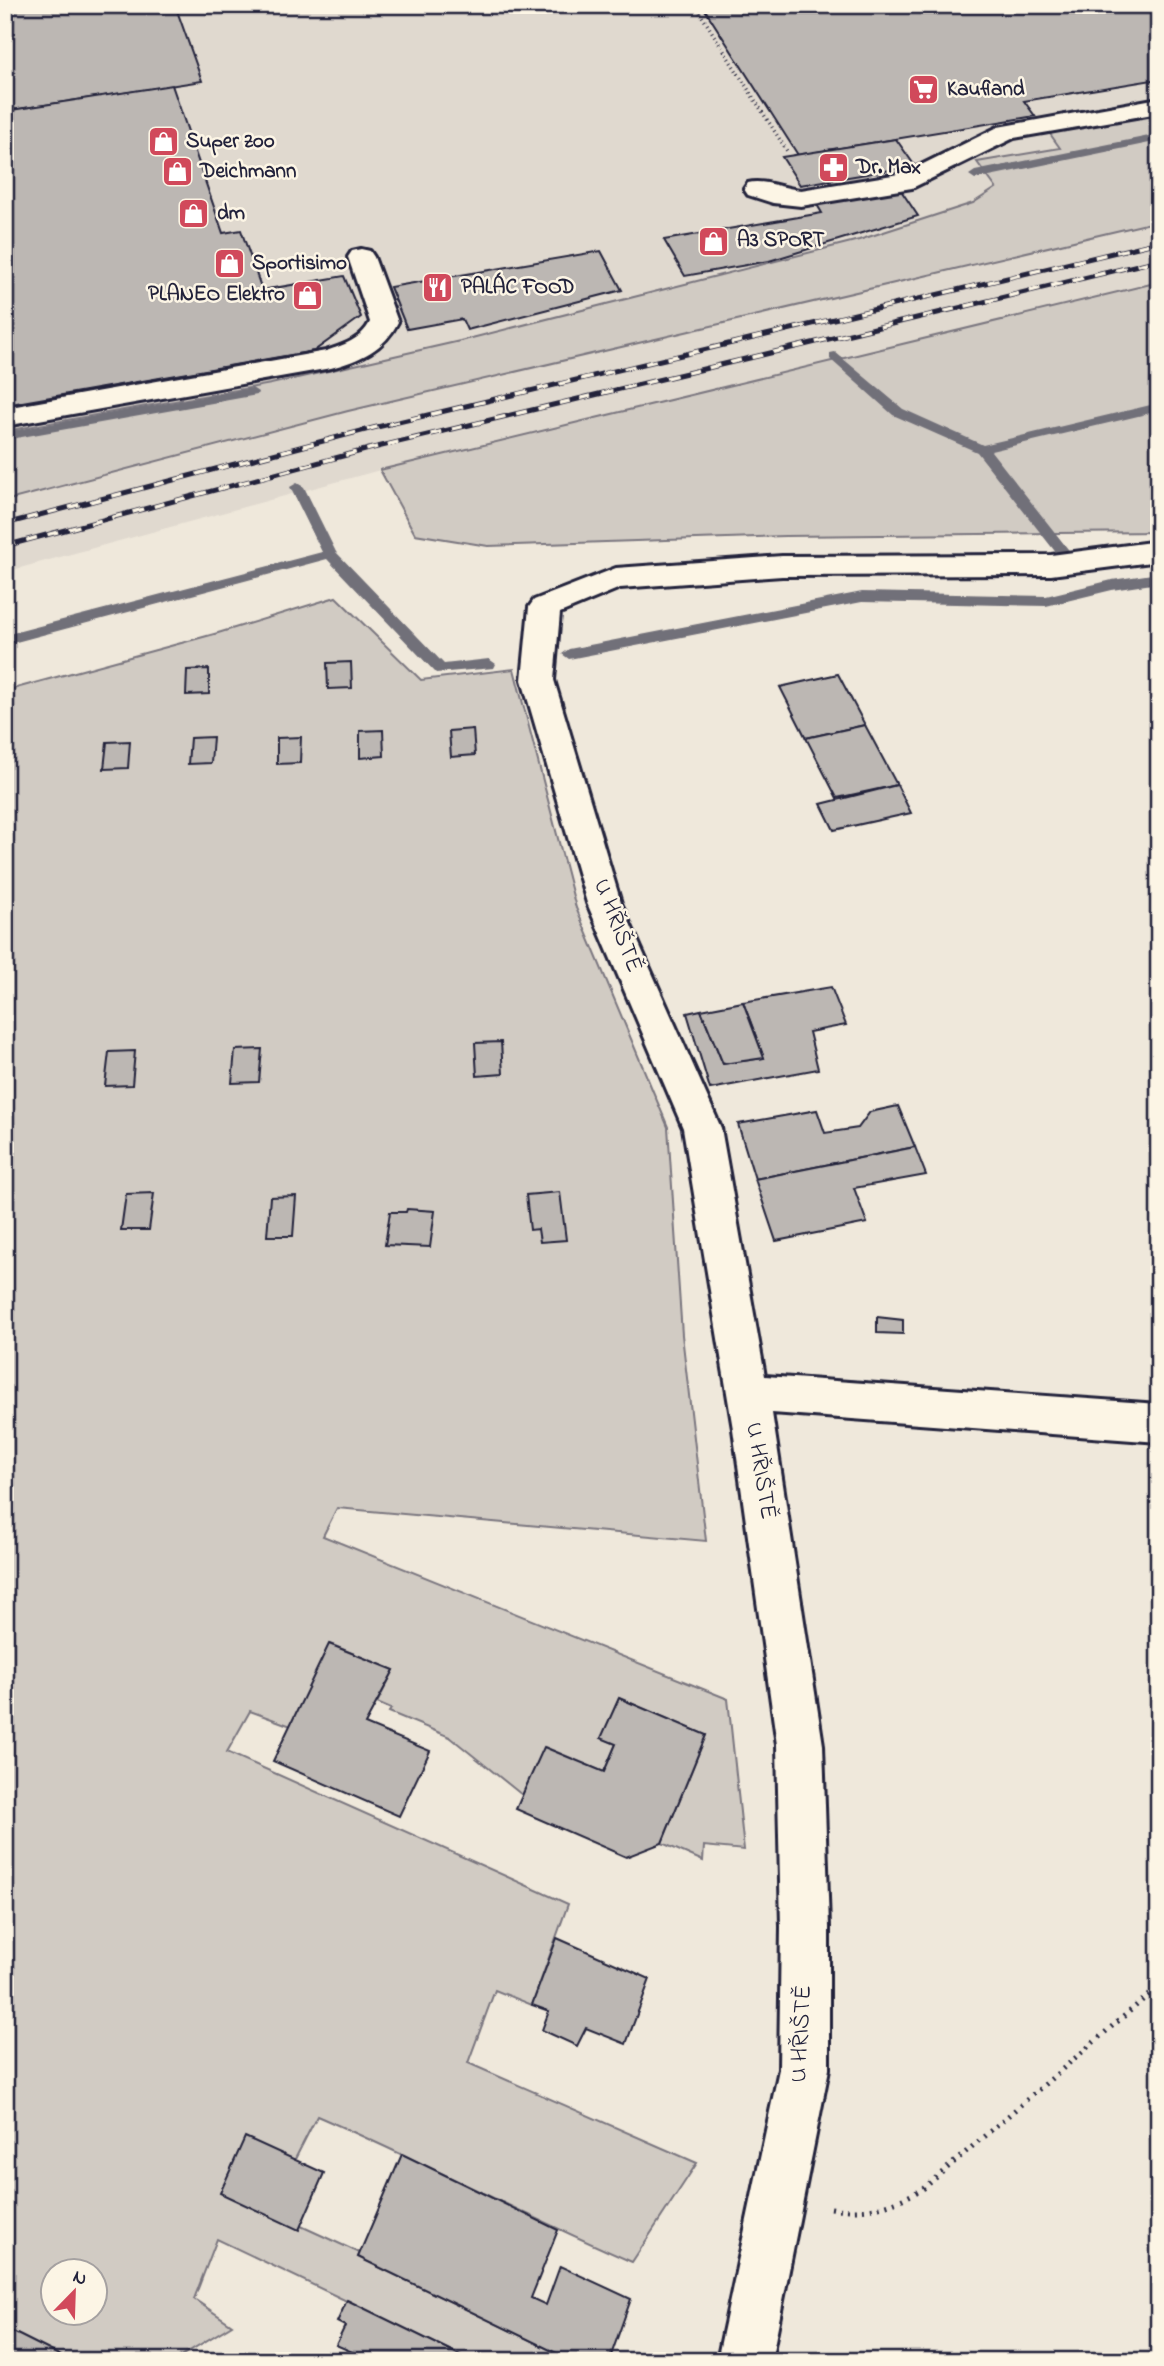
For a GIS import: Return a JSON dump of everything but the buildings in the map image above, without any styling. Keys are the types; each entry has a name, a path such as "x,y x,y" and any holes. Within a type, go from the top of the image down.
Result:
{"street":[{"path":"757,190 782,197 801,198 912,180 1007,132 1159,105"},
{"path":"5,417 331,359 363,347 379,335 384,322 361,257"},
{"name":"U HŘIŠTĚ","path":"744,2361 804,2069 805,1927 800,1745 748,1393 702,1128 604,903 538,680 545,607 616,578 782,566 1051,565 1159,551"},
{"path":"748,1393 1159,1423"}],"path":[{"path":"695,5 787,151"},
{"path":"778,2197 843,2210 876,2210 898,2204 924,2188 1159,1986"}],"shaded area":[{"path":"5,5 1159,5 1159,113 1048,131 1060,148 978,162 996,188 973,203 859,240 460,341 271,384 5,431"},
{"path":"1159,113 1159,221 348,411 5,501 5,431 271,384 460,341 859,240 973,203 996,188 977,162 1060,148 1048,131"},
{"path":"1159,221 1159,282 380,470 5,572 5,501 348,411"},
{"path":"1159,282 1159,532 785,536 488,546 415,534 380,470"},
{"path":"336,597 421,680 514,669 576,908 668,1127 682,1335 706,1541 337,1508 323,1536 728,1699 744,1850 704,1846 703,1861 662,1843 706,1735 619,1698 602,1738 616,1744 604,1772 545,1747 522,1795 450,1737 389,1712 391,1709 377,1703 394,1670 330,1644 291,1726 250,1711 227,1752 568,1904 532,2005 495,1990 468,2063 697,2163 632,2262 317,2116 293,2163 301,2226 360,2253 358,2257 573,2361 472,2361 217,2239 194,2299 232,2325 173,2361 52,2361 5,2328 5,691 218,633"}],"waterway":[{"path":"975,175 1159,137"},
{"path":"835,356 898,412 982,449"},
{"path":"5,436 252,392"},
{"path":"982,449 1159,407"},
{"path":"982,449 1070,561"},
{"path":"297,487 330,554"},
{"path":"5,640 330,554"},
{"path":"330,554 441,669 489,664"},
{"path":"569,654 862,597 1046,601 1112,585 1159,578"}],"railway":[{"path":"5,524 373,428 1159,242"},
{"path":"5,546 369,449 1159,260"}],"place":[{"name":"Kaufland","path":"924,90"},
{"name":"Super zoo","path":"163,142"},
{"name":"Dr. Max","path":"833,168"},
{"name":"Deichmann","path":"177,172"},
{"name":"dm","path":"194,214"},
{"name":"A3 SPORT","path":"714,241"},
{"name":"Sportisimo","path":"229,264"},
{"name":"PALÁC FOOD","path":"438,288"},
{"name":"PLANEO Elektro","path":"308,295"}]}
